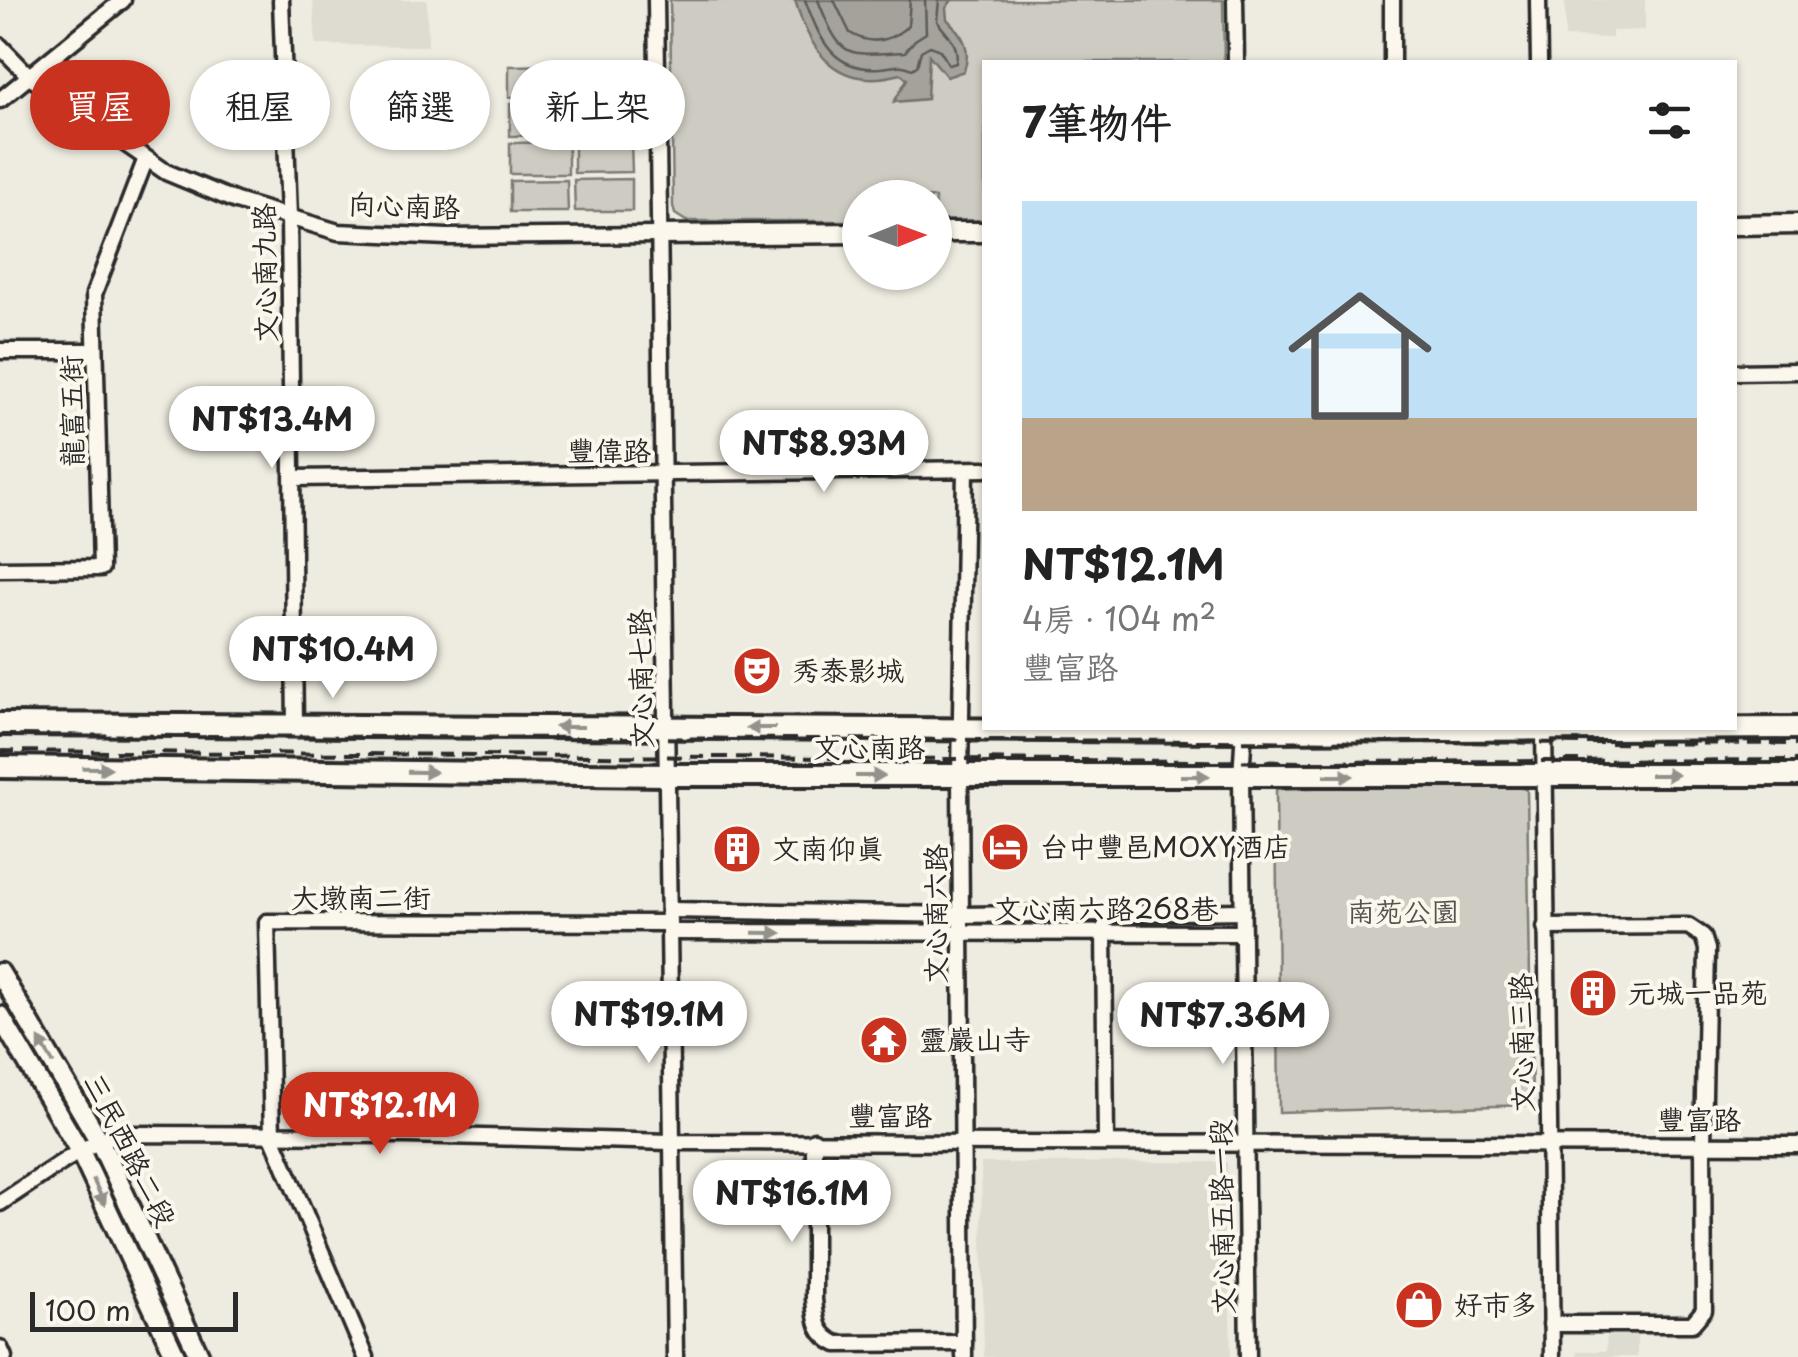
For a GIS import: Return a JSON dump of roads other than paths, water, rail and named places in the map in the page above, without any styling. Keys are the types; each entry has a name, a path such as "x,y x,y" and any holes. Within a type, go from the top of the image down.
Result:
{"main road":[{"name":"文心南路","path":"0,724 982,729"},
{"name":"文心南路","path":"1737,728 1798,728"},
{"name":"文心南路","path":"4,769 960,776 1798,775"}],"street":[{"path":"52,60 123,0"},
{"name":"文心南九路","path":"282,0 294,478 295,726"},
{"name":"文心南七路","path":"656,0 675,1357"},
{"path":"1235,0 1236,60"},
{"path":"1392,0 1392,60"},
{"path":"1538,0 1539,60"},
{"name":"向心南路","path":"0,46 30,77"},
{"path":"0,100 30,79"},
{"name":"向心南路","path":"130,150 145,161 236,201 338,232 447,236 842,233"},
{"name":"龍富五街","path":"0,569 100,568 94,294 145,161"},
{"path":"1737,225 1798,224"},
{"path":"952,232 982,232"},
{"path":"0,350 96,352"},
{"path":"1737,372 1798,371"},
{"name":"文心南六路","path":"964,1350 960,776 965,470"},
{"name":"豐偉路","path":"294,478 982,470"},
{"name":"文心南五路一段","path":"1244,730 1241,776 1248,1357"},
{"name":"文心南三路","path":"1544,730 1552,1357"},
{"name":"文心南六路268巷","path":"670,922 1242,912"},
{"path":"1104,914 1106,1142"},
{"name":"大墩南二街","path":"366,1357 272,1136 266,922 670,922"},
{"name":"文心南六路268巷","path":"670,922 961,934 1243,933"},
{"path":"1545,927 1688,926 1703,936 1707,950 1702,1144 1704,1310 1692,1324 1551,1324"},
{"name":"三民西路二段","path":"0,973 100,1142 200,1357"},
{"name":"三民西路二段","path":"0,1016 81,1152 176,1357"},
{"name":"豐富路","path":"0,1203 81,1152 120,1134 408,1135 672,1142 1798,1145"},
{"path":"814,1140 814,1299 816,1324 824,1338 837,1344 964,1350"},
{"path":"0,1348 4,1357"}],"water":[{"path":"795,0 952,0 946,8 947,19 964,42 964,71 947,77 929,55 927,99 894,102 907,79 901,74 860,77 830,64 809,37"}],"railway":[{"path":"0,735 1798,744"},
{"path":"0,751 1311,762 1798,760"}],"place":[{"name":"秀泰影城","path":"757,671"},
{"name":"台中豐邑MOXY酒店","path":"1005,847"},
{"name":"文南仰真","path":"737,849"},
{"name":"元城一品苑","path":"1593,993"},
{"name":"靈巖山寺","path":"884,1040"},
{"name":"好市多","path":"1419,1305"}],"park label":[{"name":"南苑公園","path":"1403,912"}]}
